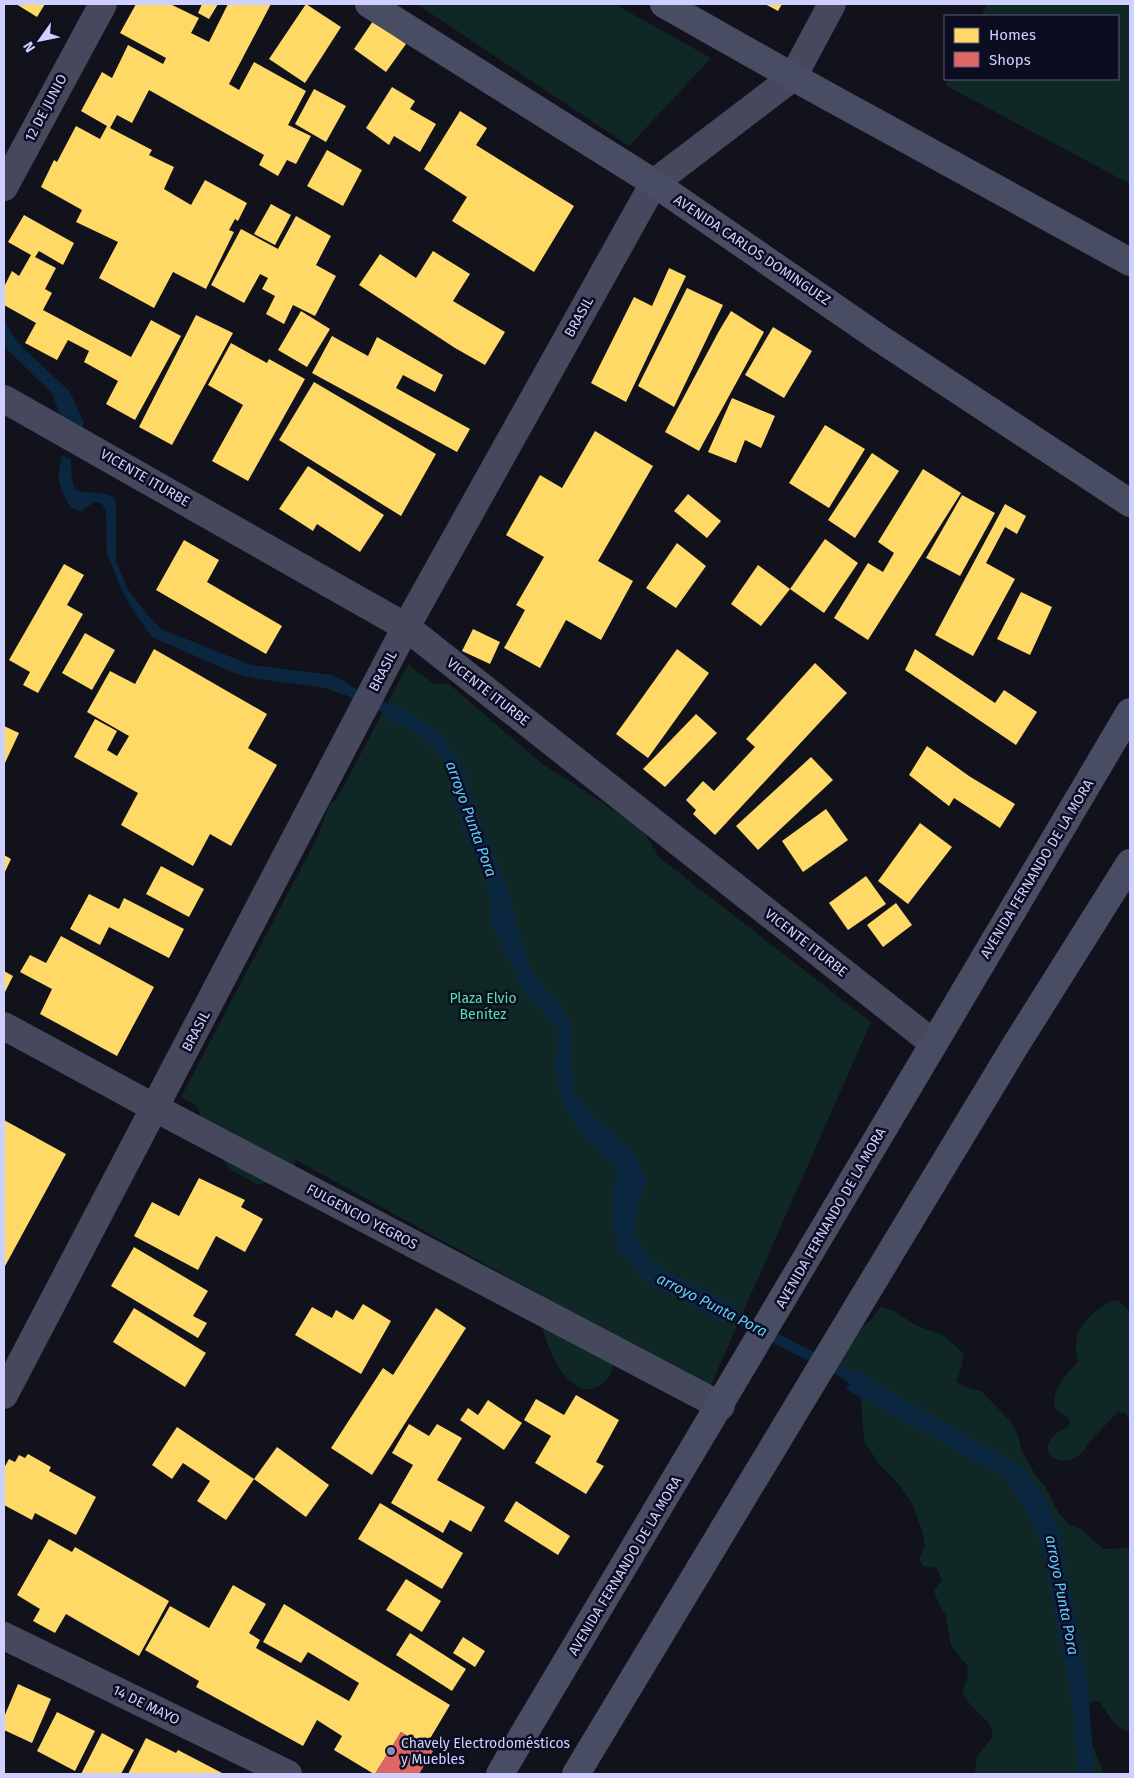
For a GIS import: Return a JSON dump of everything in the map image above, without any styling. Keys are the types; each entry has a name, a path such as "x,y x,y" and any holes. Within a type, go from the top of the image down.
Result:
{"main road":[{"name":"AVENIDA CARLOS DOMINGUEZ","path":"369,4 654,184 879,338 1130,503"},
{"path":"664,4 1130,262"},
{"name":"AVENIDA FERNANDO DE LA MORA","path":"500,1774 721,1406 933,1043 1130,712"},
{"path":"576,1774 1015,1046 1130,863"}],"street":[{"name":"12 DE JUNIO","path":"4,187 103,4"},
{"name":"BRASIL","path":"4,1395 406,627 654,184 793,77 832,4"},
{"name":"VICENTE ITURBE","path":"4,399 406,627 933,1043"},
{"name":"FULGENCIO YEGROS","path":"4,1026 155,1108 721,1406"},
{"name":"14 DE MAYO","path":"4,1636 288,1774"}],"green space":[{"path":"417,4 614,4 711,58 629,146"},
{"path":"988,4 1130,4 1130,184 945,85 948,80 1119,80 1119,15 982,15"},
{"name":"Plaza Elvio Benítez","path":"408,664 434,684 449,684 541,763 640,827 656,851 657,856 871,1022 710,1387 614,1335 613,1362 609,1377 601,1385 588,1389 577,1386 566,1377 557,1364 544,1333 540,1306 543,1296 296,1160 285,1173 259,1185 231,1170 214,1148 197,1106 181,1097 318,836 328,808 339,795"},
{"path":"1112,1300 1119,1301 1130,1312 1130,1423 1126,1413 1117,1412 1088,1443 1082,1453 1072,1459 1063,1461 1056,1459 1050,1455 1048,1448 1050,1441 1056,1434 1068,1427 1070,1421 1056,1409 1055,1395 1065,1376 1078,1361 1076,1340 1083,1325 1088,1318"},
{"path":"880,1307 894,1311 917,1326 943,1335 964,1354 956,1382 968,1388 981,1391 1012,1423 1018,1435 1021,1449 1036,1476 1045,1486 1058,1512 1068,1524 1082,1530 1103,1549 1130,1548 1130,1732 1125,1731 1116,1724 1099,1701 1085,1703 1080,1716 1104,1774 975,1774 976,1758 993,1736 990,1724 962,1693 967,1681 968,1667 951,1645 946,1616 934,1591 942,1580 937,1568 923,1566 919,1559 925,1546 913,1505 898,1483 879,1464 864,1441 861,1399 854,1388 834,1370 850,1326 863,1327 873,1318"}],"water":[{"path":"4,319 12,334 23,348 70,392 84,423 80,430 62,419 51,392 6,348 4,343"},
{"path":"62,455 71,460 73,484 76,490 112,496 116,503 116,562 127,588 161,629 251,665 332,675 350,684 344,695 326,688 252,678 234,673 152,637 123,593 107,553 106,511 102,504 94,502 81,511 71,508 63,494 59,483"},
{"path":"393,705 413,714 440,733 463,767 478,818 491,846 508,892 525,954 537,980 558,1001 571,1024 574,1091 588,1111 633,1152 646,1180 638,1206 633,1233 647,1255 669,1272 739,1306 725,1324 647,1282 621,1253 612,1211 617,1168 576,1124 562,1098 557,1084 555,1067 560,1032 523,989 491,922 489,887 461,824 448,770 437,751 412,729 385,719"},
{"path":"857,1371 1022,1468 1045,1498 1061,1537 1088,1689 1094,1769 1092,1774 1076,1774 1078,1767 1073,1708 1041,1543 1025,1508 1006,1478 846,1389"}],"building: Homes":[{"path":"16,4 45,4 37,17"},
{"path":"136,4 170,4 199,18 191,33 209,42 228,4 271,4 229,84 239,90 254,62 306,91 288,125 311,136 296,164 287,160 278,176 259,165 264,155 149,90 132,123 117,115 110,128 152,150 149,155 174,167 164,189 191,205 205,180 247,203 238,221 235,219 229,230 234,232 206,289 173,272 154,308 99,278 118,242 76,222 82,210 41,187 54,160 57,162 76,126 100,139 107,126 81,111 102,72 112,78 128,45 163,64 166,58 120,33"},
{"path":"202,4 218,4 209,19 198,13"},
{"path":"306,4 341,27 305,83 269,59"},
{"path":"765,4 782,4 778,11"},
{"path":"373,21 406,44 386,72 354,49"},
{"path":"392,87 415,101 410,109 436,124 420,152 394,136 389,145 366,128"},
{"path":"314,89 346,106 326,142 295,124"},
{"path":"460,111 487,128 476,145 574,206 534,272 452,221 467,197 424,169"},
{"path":"327,150 362,170 343,206 307,186"},
{"path":"271,204 291,215 275,245 254,234"},
{"path":"24,215 74,243 63,265 39,251 35,257 56,268 45,289 52,293 43,310 131,357 151,320 181,336 135,420 106,404 118,381 84,362 89,351 68,340 57,360 25,343 36,323 4,305 4,287 12,271 19,276 31,255 8,242"},
{"path":"296,216 331,236 316,265 336,276 315,316 293,305 284,324 266,314 275,296 262,289 268,278 260,274 244,303 211,285 241,229 278,249"},
{"path":"433,251 470,274 453,301 505,332 485,365 455,348 359,285 380,254 416,278"},
{"path":"669,268 686,276 626,402 591,383 634,297 652,306"},
{"path":"687,288 723,305 674,407 638,386"},
{"path":"301,311 330,329 307,367 278,350"},
{"path":"731,311 764,332 699,451 665,432"},
{"path":"196,315 233,333 172,445 139,427"},
{"path":"773,327 812,351 784,398 745,375"},
{"path":"332,336 368,356 377,337 443,375 435,392 403,375 396,388 470,429 457,452 312,373"},
{"path":"231,343 267,363 269,359 305,379 248,481 212,461 243,405 208,385"},
{"path":"314,382 436,454 401,516 279,440"},
{"path":"732,398 775,416 761,448 745,440 736,463 708,452"},
{"path":"825,425 865,449 829,508 789,483"},
{"path":"595,431 653,466 598,561 633,581 601,640 566,620 540,668 504,648 525,610 516,605 544,557 506,535 540,475 562,488"},
{"path":"872,453 899,471 855,538 828,520"},
{"path":"308,466 384,515 360,552 317,524 313,531 279,509"},
{"path":"923,469 961,493 868,640 834,618 868,563 883,572 894,553 878,542"},
{"path":"688,494 721,521 707,538 674,511"},
{"path":"962,495 995,513 960,576 926,558"},
{"path":"1005,504 1026,516 1017,534 1005,527 986,563 1015,579 973,656 935,635"},
{"path":"825,539 858,563 824,613 790,589"},
{"path":"184,540 219,560 207,582 282,626 266,654 156,590"},
{"path":"677,543 706,566 676,608 646,588"},
{"path":"64,564 84,575 67,605 83,614 38,693 23,685 30,672 9,660"},
{"path":"758,565 790,589 761,626 731,604"},
{"path":"1021,592 1052,607 1030,655 997,639"},
{"path":"473,629 500,642 490,664 462,651"},
{"path":"85,633 115,650 92,690 62,673"},
{"path":"154,649 267,714 248,748 277,765 231,846 210,834 193,866 121,825 138,793 74,757 95,719 117,731 107,750 117,756 129,736 87,712 110,671 135,684"},
{"path":"677,649 709,673 648,758 616,734"},
{"path":"915,649 995,703 1004,690 1037,712 1016,745 905,670"},
{"path":"815,663 847,693 715,835 693,814 696,810 686,800 703,781 714,791 755,747 746,739"},
{"path":"696,714 717,733 665,787 643,769"},
{"path":"4,726 19,733 4,765"},
{"path":"927,746 969,776 1015,804 1000,828 954,798 949,806 909,775"},
{"path":"811,757 833,780 758,850 736,826"},
{"path":"826,809 848,840 803,872 782,841"},
{"path":"920,823 952,847 908,904 878,881"},
{"path":"4,855 11,859 4,874"},
{"path":"161,866 204,889 189,917 146,894"},
{"path":"866,876 886,904 848,930 829,903"},
{"path":"89,894 119,909 124,898 184,929 169,958 109,927 100,945 70,929"},
{"path":"896,903 912,925 883,947 867,925"},
{"path":"61,936 154,987 117,1056 40,1014 52,989 20,972 30,955 46,963"},
{"path":"4,971 13,976 4,994"},
{"path":"4,1120 66,1154 4,1268"},
{"path":"199,1178 245,1200 241,1207 263,1219 245,1252 216,1236 198,1270 134,1236 152,1202 179,1216"},
{"path":"134,1247 208,1291 193,1316 207,1323 198,1338 111,1286"},
{"path":"363,1304 391,1321 361,1374 295,1335 312,1307 332,1318 336,1310 353,1320"},
{"path":"134,1308 206,1353 185,1387 113,1342"},
{"path":"436,1308 466,1328 372,1475 331,1448 383,1368 393,1375"},
{"path":"576,1395 619,1420 596,1462 604,1466 586,1494 535,1463 551,1436 524,1420 536,1399 564,1415"},
{"path":"488,1400 522,1423 504,1450 460,1420 468,1408 478,1415"},
{"path":"409,1424 429,1436 437,1424 462,1438 437,1480 485,1507 471,1532 450,1520 443,1533 391,1503 413,1465 392,1453"},
{"path":"177,1427 254,1479 226,1520 197,1501 210,1481 183,1463 172,1479 152,1465"},
{"path":"277,1447 329,1485 306,1517 254,1479"},
{"path":"28,1454 51,1467 49,1471 96,1497 76,1535 35,1513 32,1520 4,1505 4,1468 9,1459 15,1462 19,1455 25,1458"},
{"path":"516,1501 570,1536 558,1555 504,1521"},
{"path":"380,1503 463,1553 442,1589 358,1539"},
{"path":"49,1539 72,1552 75,1547 169,1601 139,1656 66,1614 55,1633 33,1621 40,1609 17,1595"},
{"path":"406,1579 441,1601 422,1632 386,1610"},
{"path":"233,1585 266,1604 249,1633 260,1640 256,1648 349,1701 359,1683 308,1652 301,1663 263,1642 284,1604 450,1705 425,1747 401,1732 374,1774 334,1750 342,1736 317,1720 303,1746 196,1687 199,1681 145,1650 170,1606 209,1628"},
{"path":"410,1633 466,1669 452,1691 396,1655"},
{"path":"463,1637 485,1651 475,1667 453,1653"},
{"path":"18,1684 51,1699 32,1743 4,1730 4,1717"},
{"path":"57,1712 95,1731 75,1771 37,1751"},
{"path":"102,1733 134,1750 121,1774 81,1774"},
{"path":"146,1738 176,1753 178,1750 224,1774 128,1774"}],"building: Shops":[{"path":"401,1732 433,1751 419,1774 375,1774"}],"waterway":[{"name":"arroyo Punta Pora","path":"336,685 402,716"},
{"name":"arroyo Punta Pora","path":"720,1310 863,1383"}],"place":[{"name":"Chavely Electrodomésticos y Muebles","path":"391,1751"}]}
